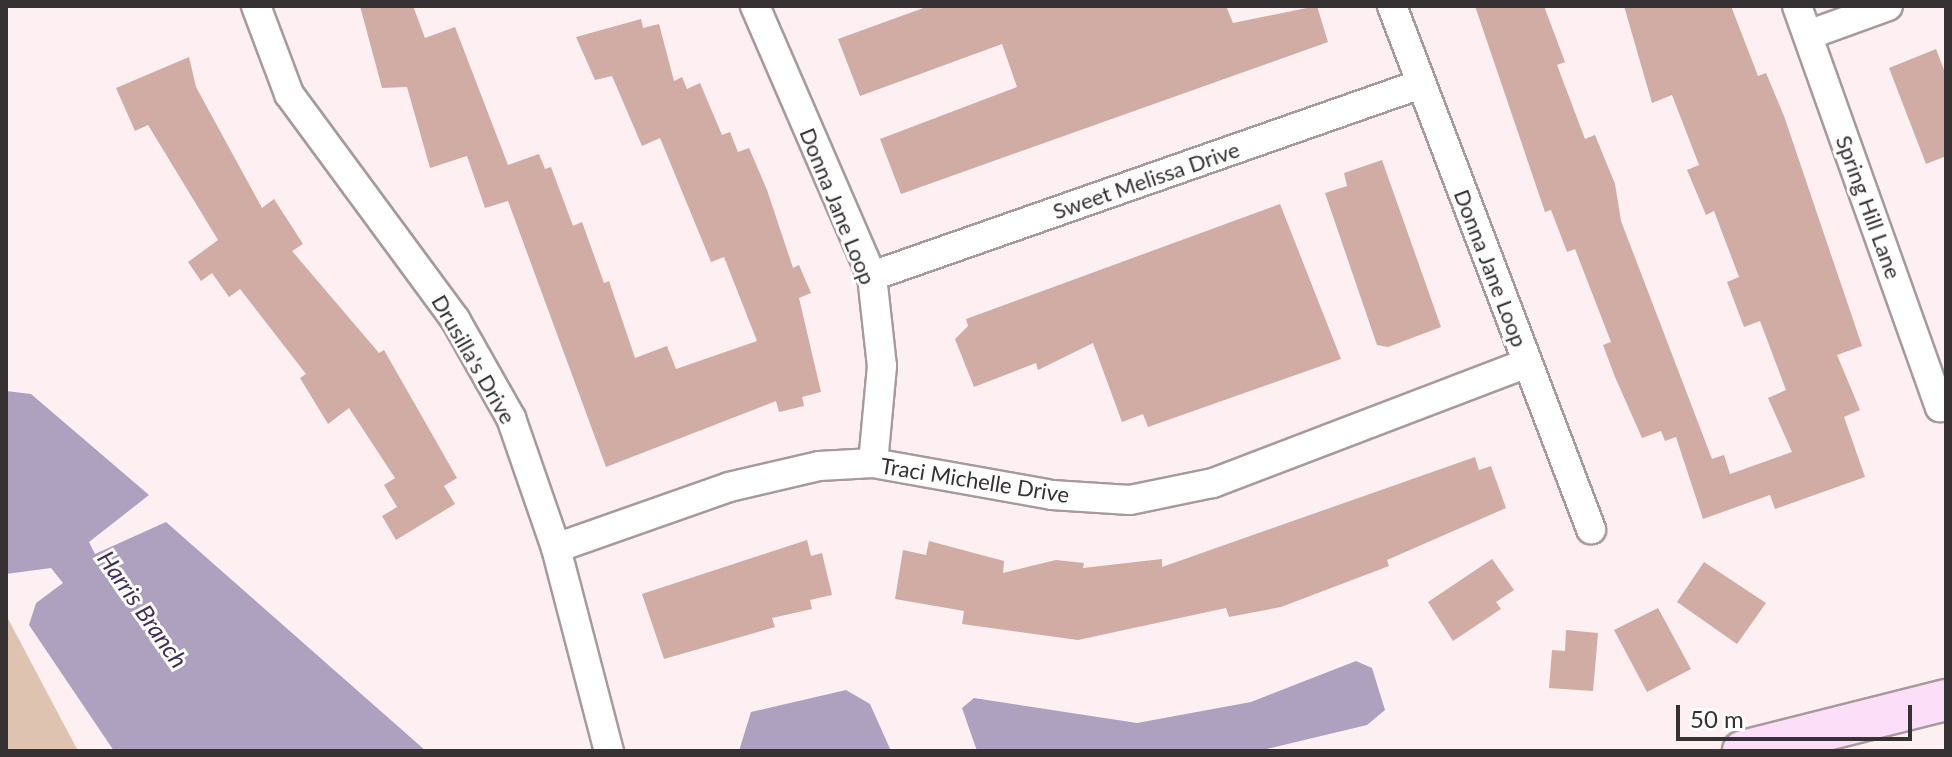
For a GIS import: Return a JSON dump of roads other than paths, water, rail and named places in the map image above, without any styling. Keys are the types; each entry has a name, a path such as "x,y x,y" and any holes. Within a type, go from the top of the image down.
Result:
{"main road":[{"path":"1743,751 1946,700"}],"street":[{"name":"Drusilla's Drive","path":"256,6 289,94 455,319 511,418 556,548 609,751"},
{"name":"Donna Jane Loop","path":"755,6 872,276 882,366 873,463"},
{"name":"Donna Jane Loop","path":"1392,6 1591,529"},
{"name":"Spring Hill Lane","path":"1797,6 1943,406"},
{"path":"1808,35 1888,6"},
{"name":"Sweet Melissa Drive","path":"872,276 1421,84"},
{"name":"Traci Michelle Drive","path":"556,548 729,487 819,466 873,463 1052,495 1130,500 1213,483 1527,363"}],"water":[{"name":"Harris Branch","path":"6,391 31,394 149,495 89,542 95,554 166,522 426,751 114,751 29,625 36,603 63,583 51,568 6,574"},
{"path":"1356,661 1372,668 1385,710 1367,725 1258,751 977,751 962,708 974,698 1137,723 1251,702"},
{"path":"846,690 870,704 891,751 739,751 751,712"}]}
